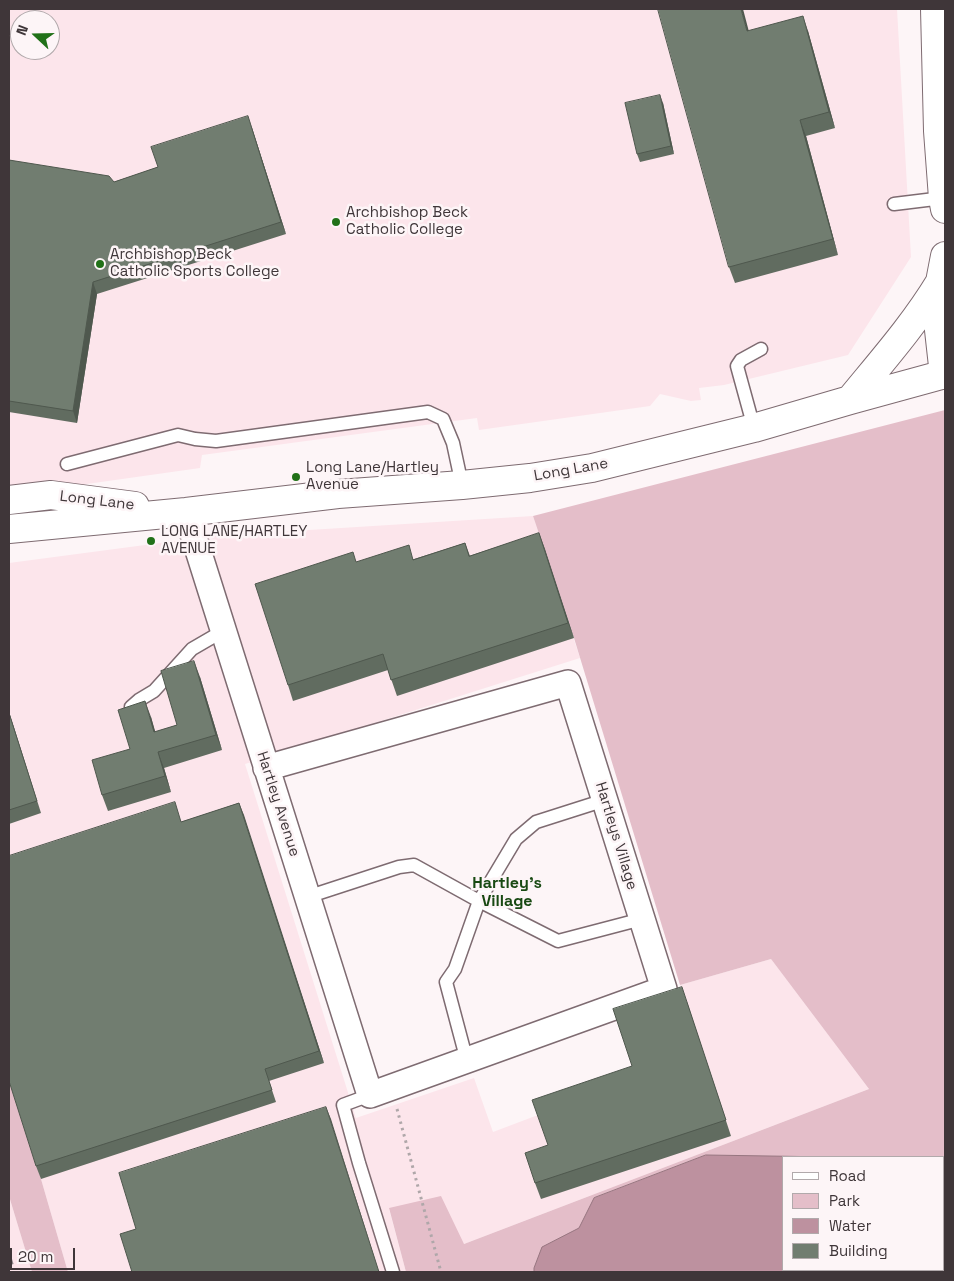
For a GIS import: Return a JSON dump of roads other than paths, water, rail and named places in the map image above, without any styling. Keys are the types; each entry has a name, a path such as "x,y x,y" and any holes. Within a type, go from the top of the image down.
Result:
{"main road":[{"path":"935,9 944,203"},
{"path":"945,256 937,312 945,375"},
{"path":"850,400 927,303 940,282"},
{"name":"Long Lane","path":"9,529 186,512 338,494 530,478 592,468 754,428 945,375"},
{"name":"Long Lane","path":"9,500 51,495 186,512"}],"street":[{"name":"Hartley Avenue","path":"186,512 307,897 381,1092"},
{"name":"Hartleys Village","path":"266,768 568,683 664,989 381,1092"}],"lane":[{"path":"894,204 944,203"},
{"path":"754,428 737,366 741,360 760,349"},
{"path":"67,464 178,435 195,440 216,441 428,412 443,419 453,443 462,485"},
{"path":"131,707 154,691 192,649 223,631"},
{"path":"467,1061 446,982 455,969 479,901 516,838 536,822 605,800"},
{"path":"307,897 399,867 414,865 558,942 642,918"},
{"path":"381,1092 344,1105 393,1272"}],"water":[{"path":"706,1155 782,1156 782,1271 843,1271 534,1272 542,1247 579,1228 594,1198"}],"railway":[{"path":"9,1256 14,1272"}],"place":[{"name":"Archbishop Beck Catholic College","path":"336,222"},
{"name":"Archbishop Beck Catholic Sports College","path":"100,264"},
{"name":"Long Lane/Hartley Avenue","path":"296,477"},
{"name":"LONG LANE/HARTLEY AVENUE","path":"151,541"}],"district":[{"name":"Hartley's Village","path":"507,893"}]}
